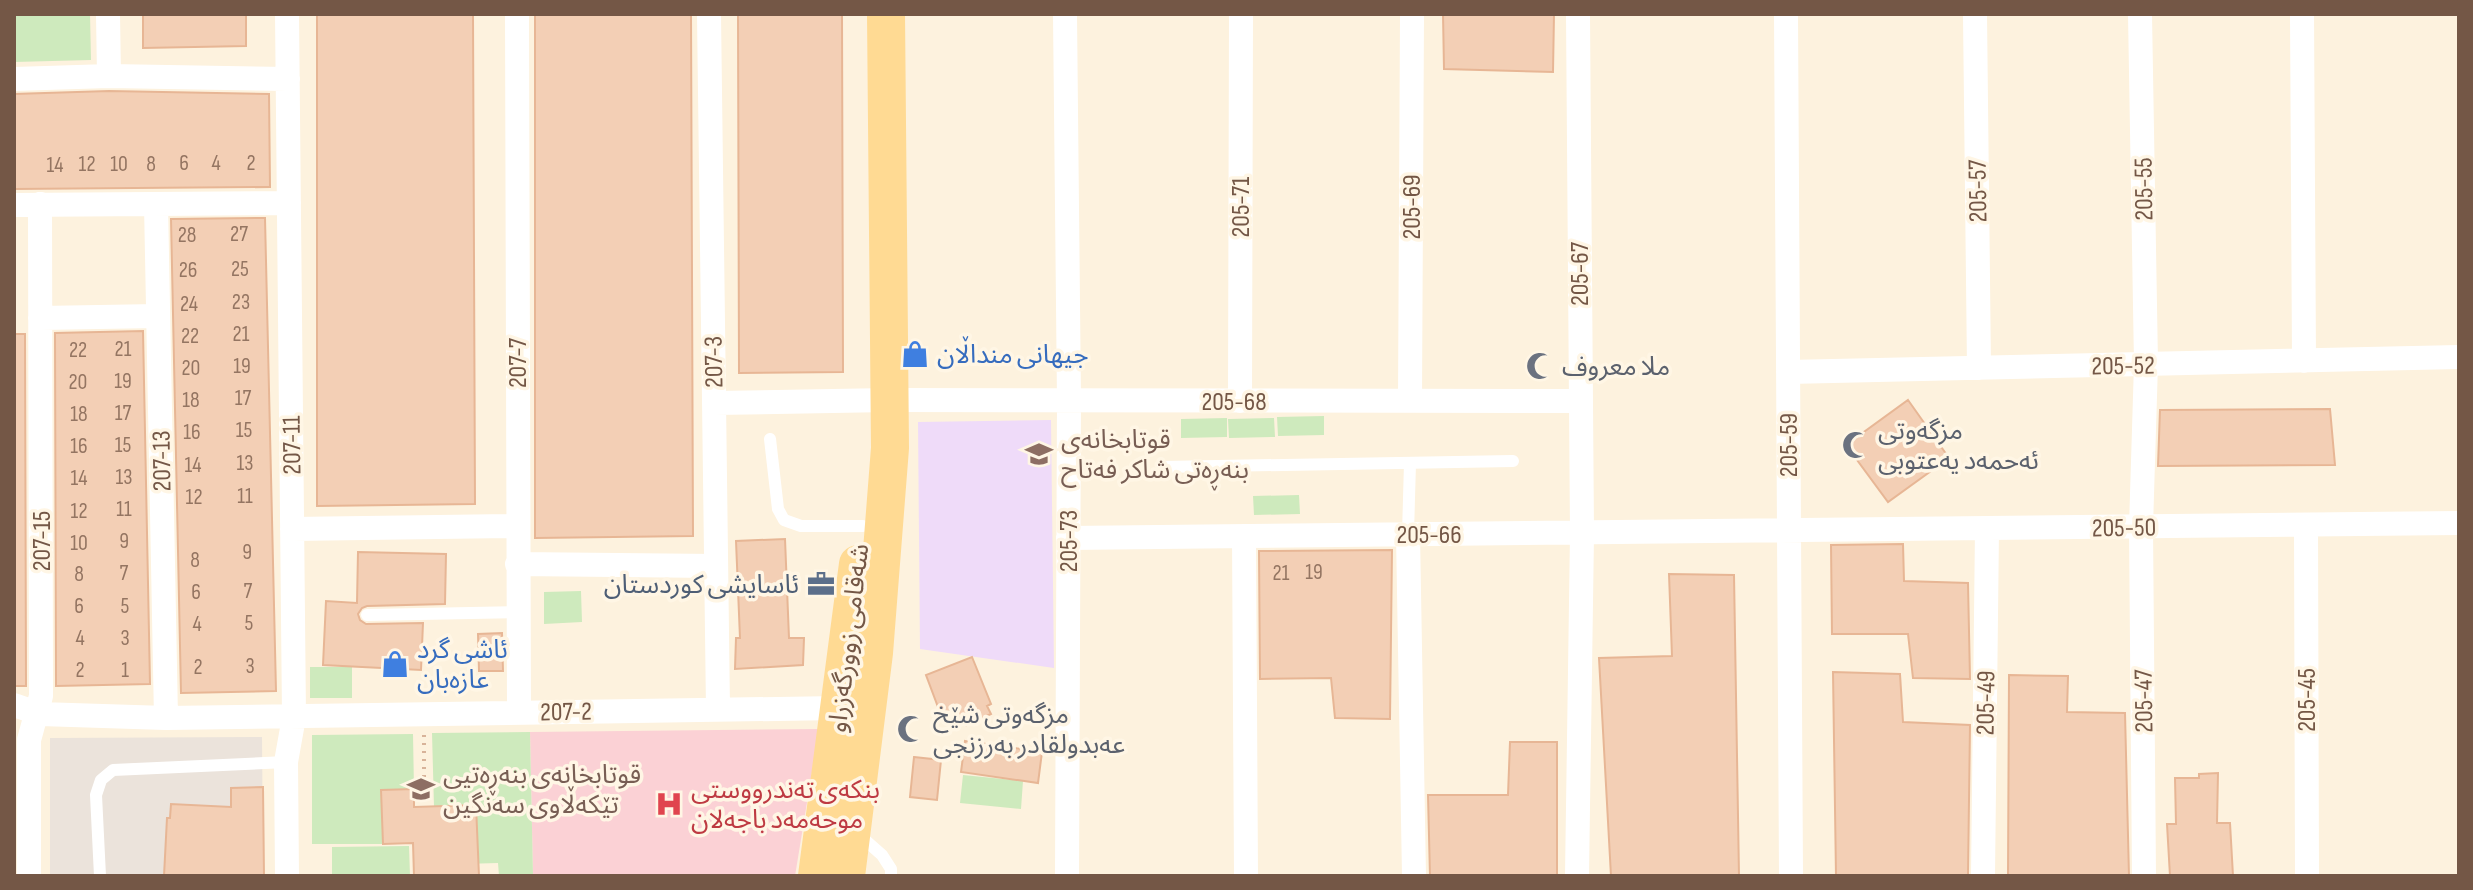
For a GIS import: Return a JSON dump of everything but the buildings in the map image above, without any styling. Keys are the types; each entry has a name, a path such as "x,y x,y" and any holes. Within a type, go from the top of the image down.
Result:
{"main road":[{"name":"شەقامی زوورگەزراو","path":"846,876 874,653 890,448 886,14"},
{"name":"شەقامی زوورگەزراو","path":"817,876 863,526 889,400"}],"street":[{"path":"108,14 109,76"},
{"name":"207-11","path":"287,14 294,717 286,762 287,876"},
{"name":"207-7","path":"517,14 519,712"},
{"name":"207-3","path":"709,14 718,709"},
{"name":"205-73","path":"1065,14 1069,401 1067,876"},
{"name":"205-71","path":"1240,401 1241,14"},
{"name":"205-69","path":"1410,401 1412,14"},
{"name":"205-67","path":"1577,876 1582,534 1578,14"},
{"name":"205-59","path":"1786,14 1791,876"},
{"name":"205-57","path":"1975,14 1979,368"},
{"name":"205-55","path":"2140,14 2146,364 2141,527"},
{"path":"2302,14 2304,361"},
{"path":"14,79 109,76 288,79"},
{"path":"14,205 289,203"},
{"name":"207-15","path":"29,876 29,740 41,696 40,204"},
{"name":"207-13","path":"156,204 166,718"},
{"path":"40,318 158,316"},
{"name":"205-52","path":"1788,372 2459,357"},
{"name":"205-68","path":"714,403 889,400 1580,401"},
{"name":"205-50","path":"1789,531 2459,523"},
{"name":"205-45","path":"2306,525 2307,876"},
{"path":"292,529 517,526"},
{"name":"205-47","path":"2141,527 2144,876"},
{"name":"205-49","path":"1983,876 1987,529"},
{"name":"205-66","path":"1068,538 1789,531"},
{"path":"1408,534 1414,876"},
{"path":"1244,536 1246,876"},
{"path":"517,564 716,566"},
{"name":"207-2","path":"14,705 38,713 166,718 839,708"}],"lane":[{"path":"770,439 778,509 784,520 801,526 863,526"},
{"path":"1162,467 1513,461"},
{"path":"1408,534 1410,463"},
{"path":"367,615 518,612"},
{"path":"100,876 96,795 101,780 113,770 286,762"},
{"path":"852,829 882,855 891,869 891,876"}],"path":[{"path":"423,713 424,807"}],"shaded area":[{"path":"1051,420 1054,668 920,649 918,422"},
{"name":"بنکەی تەندرووستی موحەمەد باجەلان","path":"819,729 795,876 533,876 530,732"},
{"path":"262,737 263,860 178,876 50,876 50,738"}],"green space":[{"path":"14,14 90,14 91,60 14,62"},
{"path":"1324,416 1324,435 1278,436 1277,417"},
{"path":"1227,418 1227,437 1181,438 1181,419"},
{"path":"1274,418 1275,437 1229,438 1228,419"},
{"path":"1299,495 1300,514 1254,515 1253,496"},
{"path":"581,591 582,622 544,624 544,592"},
{"path":"310,667 352,667 352,698 310,698"},
{"path":"530,732 533,876 499,876 498,863 429,865 478,845 476,805 434,807 432,733"},
{"path":"413,734 414,789 381,790 383,844 312,844 312,735"},
{"path":"963,775 1023,781 1021,809 960,803"},
{"path":"409,846 410,876 332,876 332,847"}],"place":[{"name":"جیهانی منداڵان","path":"915,354"},
{"name":"ملا معروف","path":"1540,366"},
{"name":"مزگەوتی ئەحمەد یەعتوبی","path":"1856,445"},
{"name":"قوتابخانەی بنەڕەتی شاكر فەتاح","path":"1039,454"},
{"name":"ئاسایشی كوردستان","path":"821,584"},
{"name":"ئاشی گرد عازه‌بان","path":"395,664"},
{"name":"مزگەوتی شێخ عەبدولقادر بەرزنجی","path":"911,729"},
{"name":"قوتابخانەی بنەڕەتیی تێکەڵاوی سەنگین","path":"421,789"},
{"name":"بنکەی تەندرووستی موحەمەد باجەلان","path":"669,804"}]}
